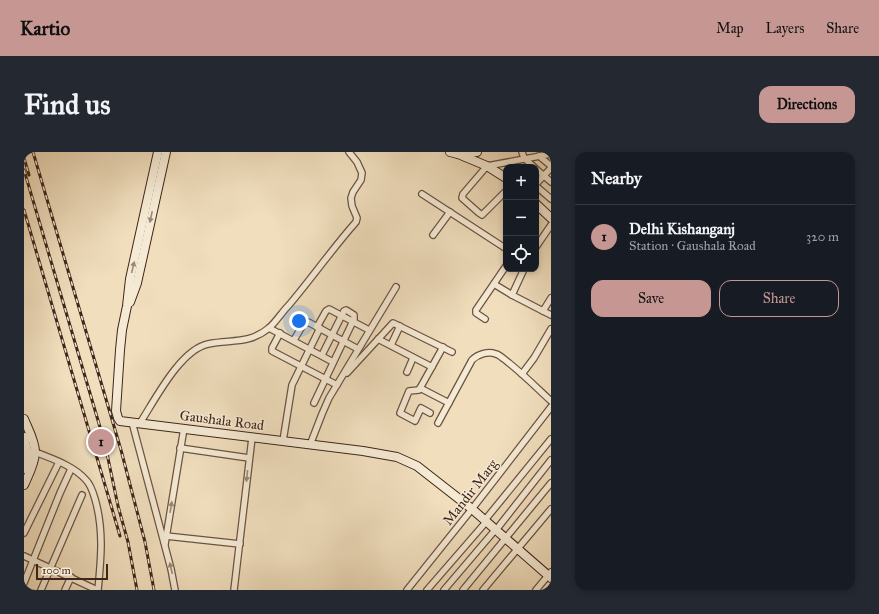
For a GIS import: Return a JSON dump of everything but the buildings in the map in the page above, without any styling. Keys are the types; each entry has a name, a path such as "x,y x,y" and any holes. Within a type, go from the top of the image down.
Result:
{"street":[{"name":"Gaushala Road","path":"158,152 130,279 128,306 122,330 116,411 118,418 120,420 136,423 310,445 363,450 397,456 417,466 472,509 550,575"},
{"path":"128,306 137,283 166,152"},
{"path":"174,590 171,569 164,546 136,423 172,374 186,357 194,351 208,344 243,341 252,338 269,328 357,220 351,198 361,180 362,173 357,162 349,152"},
{"path":"454,153 477,152"},
{"path":"454,153 487,166 503,176"},
{"path":"503,194 482,215 462,198 463,194 487,166 508,162 523,155 540,156 551,154"},
{"path":"523,155 531,164"},
{"path":"539,182 551,167 540,156"},
{"path":"539,172 551,182"},
{"path":"539,188 551,199"},
{"path":"422,194 503,246"},
{"path":"539,207 551,218"},
{"path":"433,235 450,212"},
{"path":"539,243 551,225"},
{"path":"485,319 476,312 503,270"},
{"path":"512,295 523,272"},
{"path":"494,284 551,315"},
{"path":"310,445 323,410 369,330 396,288"},
{"path":"543,311 551,298"},
{"path":"283,441 291,390 318,328 327,310 331,310 341,315"},
{"path":"314,403 353,322 354,315 346,310 341,315 322,355"},
{"path":"294,340 306,322 333,334 358,349"},
{"path":"353,322 369,330"},
{"path":"338,383 393,323 452,352"},
{"path":"391,345 400,326"},
{"path":"269,328 333,362"},
{"path":"522,374 534,358 551,329"},
{"path":"280,333 272,348 272,351 325,379 338,383"},
{"path":"378,339 432,367"},
{"path":"430,413 421,408 415,421 400,413 409,391 418,390 420,388 443,347"},
{"path":"438,423 472,360 481,354 497,354 522,374 551,401"},
{"path":"406,372 413,358"},
{"path":"420,388 449,404"},
{"name":"Mandir Marg","path":"407,590 551,407"},
{"path":"24,419 32,438 31,470 24,485"},
{"path":"164,546 184,428"},
{"path":"24,437 32,453 58,462 71,469 87,481 92,491 98,509 101,526 102,546 98,590 86,588 71,577 24,556"},
{"path":"234,590 252,438"},
{"path":"427,590 486,521 551,439"},
{"path":"180,448 249,458"},
{"path":"25,464 32,453"},
{"path":"444,590 496,530 551,460"},
{"path":"24,533 58,462"},
{"path":"24,583 71,469"},
{"path":"463,590 551,483"},
{"path":"41,590 82,495"},
{"path":"483,590 551,509"},
{"path":"166,536 240,544"},
{"path":"536,590 550,575"},
{"path":"65,590 71,577"}],"railway":[{"path":"33,152 121,450 145,542 154,590"},
{"path":"24,158 29,175"},
{"path":"24,170 105,444 118,506 128,542 137,590"},
{"path":"24,210 120,536"}],"place":[{"name":"Delhi Kishanganj","path":"101,442"}]}
